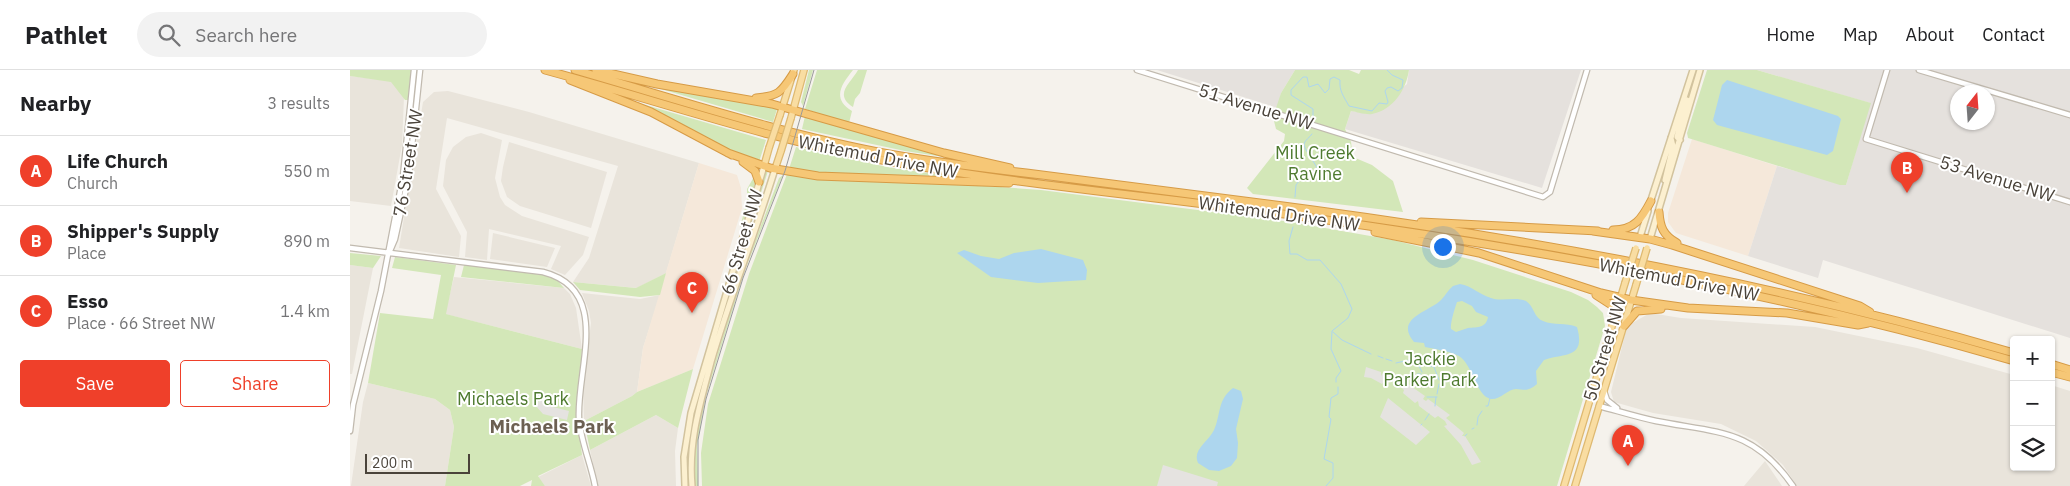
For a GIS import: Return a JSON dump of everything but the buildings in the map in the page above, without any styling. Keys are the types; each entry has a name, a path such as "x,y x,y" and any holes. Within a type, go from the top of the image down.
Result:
{"highway":[{"name":"Whitemud Drive NW","path":"575,70 758,124 888,154 1034,178 1452,238 1625,268 1874,319 2010,352"},
{"path":"596,70 649,82 743,97 782,106 1034,178"},
{"name":"Whitemud Drive NW","path":"548,71 753,130 833,150 947,171 1034,178 1388,221 1628,261 1791,295 2010,360"},
{"path":"548,71 651,112 728,153 756,171 759,182"},
{"path":"743,97 776,95 784,88 793,72"},
{"path":"728,153 775,169 831,176 928,178 998,183 1034,178"},
{"path":"1593,231 1621,230 1633,226 1644,215 1651,201"},
{"path":"1658,212 1664,234 1688,249"},
{"path":"1312,218 1471,251 1577,286 1632,300 1688,308 1787,313 1858,324 1874,319 1860,306 1688,249 1650,239 1593,231 1388,221"},
{"path":"1577,286 1610,304 1614,310 1615,320"},
{"path":"1624,326 1637,312 1688,308"},
{"path":"2055,365 2070,370"},
{"path":"2055,373 2070,377"}],"main road":[{"name":"66 Street NW","path":"692,486 691,453 696,416 722,325 794,110 804,70"},
{"name":"50 Street NW","path":"1564,486 1625,283 1693,70"},
{"name":"50 Street NW","path":"1575,486 1700,70"},
{"name":"66 Street NW","path":"685,486 684,457 691,413 793,72"},
{"path":"1680,140 1677,136 1687,101 1691,78"},
{"path":"1664,193 1665,178 1673,146 1671,138"},
{"path":"1594,386 1594,402 1599,406"}],"street":[{"name":"76 Street NW","path":"350,431 353,405 388,254 403,176 414,70"},
{"name":"76 Street NW","path":"388,254 395,240 409,175 420,70"},
{"name":"51 Avenue NW","path":"1137,70 1541,196 1547,196 1551,188 1587,70"},
{"name":"53 Avenue NW","path":"1888,70 1866,139 2070,202"},
{"path":"1919,70 2070,115"},
{"path":"350,248 543,272 565,281 574,289 579,295 586,315 587,331 579,418 595,486"},
{"path":"1604,391 1607,400 1620,410"},
{"path":"1599,406 1654,420 1724,432 1746,440 1774,462 1792,486"}],"shaded area":[{"path":"1157,70 1295,70 1281,93 1278,108"},
{"path":"1409,70 1581,70 1542,188 1345,129 1351,111 1371,114 1407,84"},
{"path":"1757,70 2070,70 2070,338 1823,260 1818,278 1748,256 1777,166 1846,185 1870,103"},
{"path":"350,76 391,81 404,97 402,145 391,206 350,201"},
{"path":"448,91 529,112 699,163 666,273 637,288 573,282 589,258 618,166 447,118 436,189 461,236 459,257 399,248 423,102 434,92"},
{"path":"481,133 502,140 495,178 500,197 505,205 522,216 589,237 583,255 565,275 551,269 561,246 489,229 487,260 465,257 467,232 443,186 446,160 453,147 466,137"},
{"path":"1692,139 1777,166 1748,256 1676,233 1668,222 1668,213"},
{"path":"509,142 607,172 591,228 520,206 507,197 501,181"},
{"path":"699,163 737,175 741,188 742,208 693,369 637,392 643,348"},
{"path":"493,233 555,248 547,267 490,259"},
{"path":"350,265 373,268 352,374 350,374"},
{"path":"454,277 564,288 570,294 576,308 582,349 445,314"},
{"path":"582,293 640,299 660,295 643,348 637,392 584,421 583,386 591,323 589,311"},
{"path":"1650,313 1681,318 1815,327 1917,348 2010,374 2010,471 2055,471 2055,386 2070,391 2070,486 1797,486 1783,465 1756,441 1721,424 1653,413 1614,402 1611,392 1627,326"},
{"path":"1366,367 1381,372 1381,376 1383,373 1388,376 1382,384 1371,378 1364,377"},
{"path":"1405,382 1425,396 1423,399 1426,401 1428,399 1450,415 1446,418 1464,433 1462,436 1465,436 1481,462 1472,465 1461,445 1444,426 1447,425 1445,421 1438,416 1435,418 1419,406 1418,401 1415,403 1403,393 1404,390 1401,387"},
{"path":"368,383 435,399 450,410 454,427 445,486 351,486 363,402"},
{"path":"543,398 549,406 569,411 567,420 543,414 535,405"},
{"path":"1388,398 1430,432 1416,445 1380,417"},
{"path":"656,415 678,428 675,451 676,486 598,486 590,450"},
{"path":"582,455 591,486 545,486 538,477"},
{"path":"1765,461 1782,486 1744,486"},
{"path":"1163,465 1218,482 1217,486 1157,486"}],"green space":[{"path":"350,70 411,70 408,100 405,100 391,82 350,76"},
{"path":"809,70 813,70 803,106 801,102"},
{"path":"817,70 853,70 842,86 840,96 846,106 852,111 849,123 805,109"},
{"path":"858,70 867,70 860,93 855,99 853,107 844,98 844,93 845,88"},
{"name":"Mill Creek Ravine","path":"1295,70 1349,70 1359,74 1361,70 1409,70 1402,92 1392,104 1372,114 1351,111 1345,129 1351,142 1353,157 1372,165 1393,181 1403,212 1253,194 1247,188 1284,141 1285,134 1276,129 1273,117 1281,93"},
{"path":"1707,70 1757,70 1871,103 1846,185 1840,185 1688,138 1687,133"},
{"path":"637,82 775,107 777,109 773,122"},
{"path":"632,101 766,140 759,162 737,154"},
{"path":"805,116 951,158 905,151 802,129"},
{"path":"796,147 887,167 948,176 827,174 789,169"},
{"path":"765,170 768,171 745,240"},
{"name":"Jackie Parker Park","path":"787,174 826,180 917,181 1041,190 1291,222 1393,240 1473,260 1571,292 1588,300 1603,313 1605,326 1557,486 702,486 701,453 708,404 749,274"},
{"path":"755,175 756,181 752,200 744,224 740,227 747,201 747,189"},
{"path":"783,175 745,270 706,396 697,446 698,486 694,486 695,439 703,401 740,281 779,178"},
{"path":"350,253 381,256 373,268 350,265"},
{"name":"Michaels Park","path":"395,257 456,265 446,314 582,349 577,414 582,455 538,476 545,486 531,486 532,480 520,486 445,486 454,427 450,410 435,399 368,383 380,313 433,319 441,275 392,268"},
{"path":"464,265 544,275 557,280 564,288 461,277"},
{"path":"666,273 660,295 640,297 580,290 573,282 636,288"},
{"path":"693,369 678,428 656,415 590,450 584,421 637,392"}],"water":[{"path":"1727,80 1838,116 1841,119 1833,151 1827,155 1717,125 1713,120 1722,85"},
{"path":"1041,249 1083,260 1087,270 1086,280 1038,283 991,277 957,253 964,250 981,256 999,259 1014,253"},
{"path":"1464,285 1495,299 1526,301 1540,319 1551,323 1577,327 1579,345 1572,353 1544,360 1536,371 1537,384 1532,388 1525,390 1513,389 1494,399 1486,397 1464,360 1446,351 1425,347 1424,343 1414,342 1409,334 1408,327 1411,321 1441,300 1453,286","holes":["1462,301 1472,306 1476,312 1488,317 1487,321 1481,326 1456,332 1451,329 1457,302"]},
{"path":"1233,388 1241,391 1243,399 1236,429 1238,443 1237,458 1231,466 1219,471 1209,470 1198,463 1197,454 1214,430 1224,398"}],"waterway":[{"path":"1313,116 1313,109 1291,95 1291,90 1303,77 1307,77 1309,87 1318,84 1325,93 1329,89 1330,79 1334,77 1340,80 1341,91 1349,106 1372,111 1379,103 1387,104 1385,91 1387,88 1391,87 1398,91 1402,88 1403,80 1392,75 1387,70"},
{"path":"1295,197 1296,185 1302,177 1296,175 1297,172 1308,170 1315,172 1318,170 1304,146 1305,141 1312,134"},
{"path":"1293,227 1289,241 1290,254 1297,254 1307,260 1320,260 1341,284 1352,309 1348,318 1332,331 1331,349 1341,371 1336,378 1336,382"},
{"path":"1333,332 1342,340 1371,354"},
{"path":"1378,356 1383,358"},
{"path":"1386,359 1392,361"},
{"path":"1396,363 1409,360 1434,367 1439,380"},
{"path":"1415,363 1422,372"},
{"path":"1416,382 1417,374 1421,374"},
{"path":"1437,394 1439,384"},
{"path":"1326,486 1333,478 1333,463 1324,459 1331,419 1329,417 1331,398 1338,394 1338,387"},
{"path":"1427,397 1437,397"},
{"path":"1435,406 1436,397"},
{"path":"1486,406 1488,406 1490,398"},
{"path":"1477,425 1478,417 1482,411"},
{"path":"1425,420 1429,414"}],"tram line":[{"path":"698,486 698,440 706,399 743,278 785,171 814,70"}],"place":[{"name":"Shipper's Supply","path":"1907,193"},
{"name":"Esso","path":"692,313"},
{"name":"Life Church","path":"1628,466"}],"district":[{"name":"Michaels Park","path":"552,426"}]}
